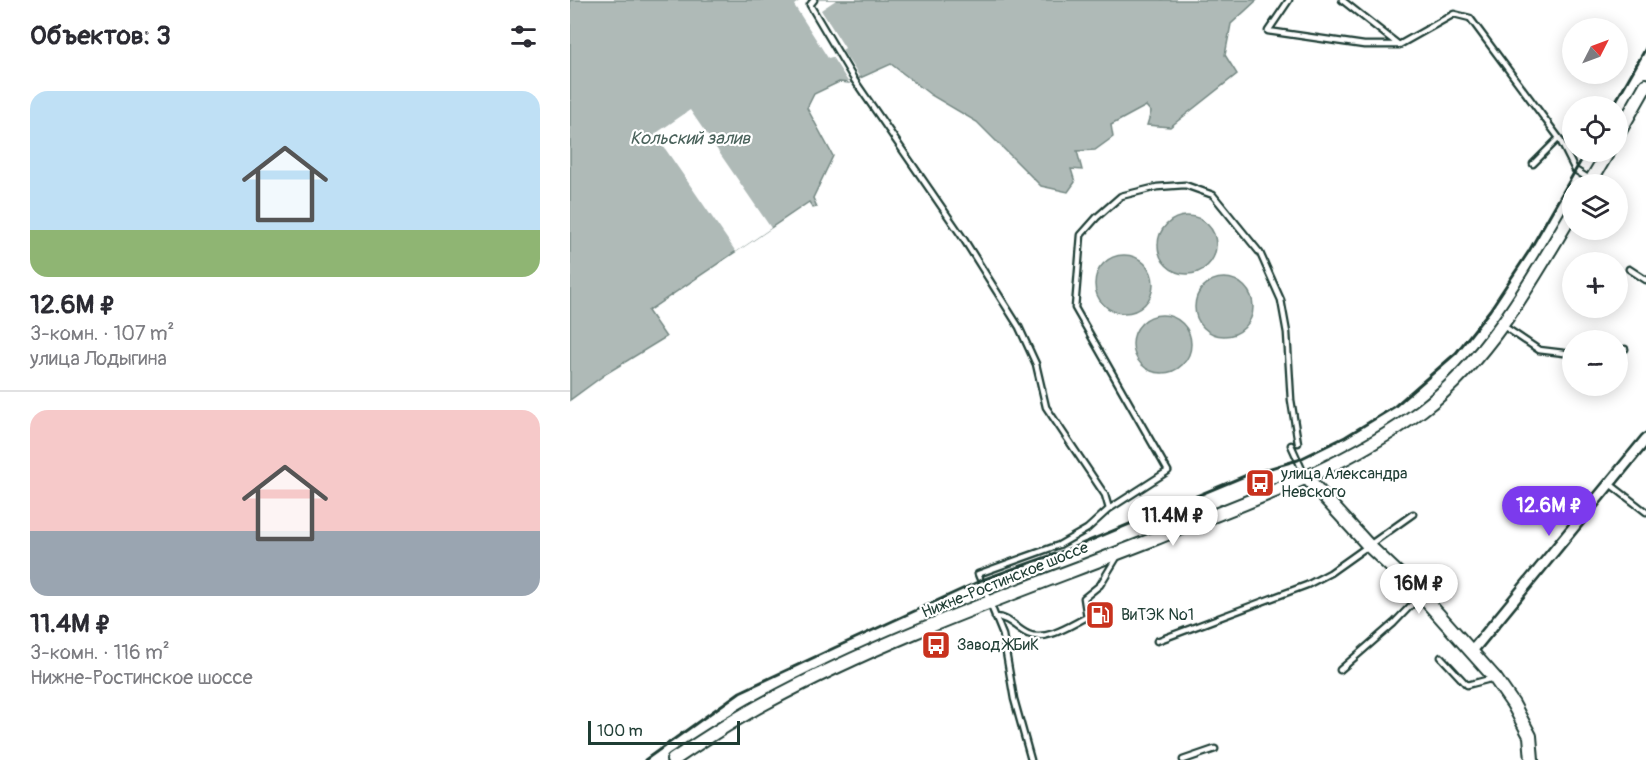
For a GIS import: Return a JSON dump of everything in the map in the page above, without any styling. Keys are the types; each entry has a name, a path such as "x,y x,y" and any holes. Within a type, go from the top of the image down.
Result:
{"street":[{"path":"1628,117 1646,85"},
{"name":"Нижне-Ростинское шоссе","path":"673,760 766,702 880,648 1305,476 1369,444 1422,410 1451,384 1501,324 1529,285 1562,230"},
{"path":"1472,651 1646,439"},
{"path":"1305,476 1369,546 1422,595 1495,678 1513,704 1530,736 1532,760"}],"lane":[{"path":"814,0 810,5 855,81 963,238 1019,327 1036,364 1046,406 1105,495 1109,509"},
{"path":"1288,0 1269,31 1364,45 1399,45 1454,14 1470,18 1560,138 1575,170 1580,174"},
{"path":"1342,0 1399,45"},
{"path":"1533,164 1560,138"},
{"path":"1031,760 1014,699 1003,635 978,574 1059,545 1087,530 1109,509 1168,471 1075,308 1082,235 1097,217 1121,196 1157,187 1185,185 1213,195 1260,253 1281,300 1287,333 1291,400 1298,443"},
{"path":"1629,269 1646,280"},
{"path":"1501,324 1539,350 1562,353"},
{"path":"1291,445 1305,476"},
{"path":"1610,484 1646,512"},
{"path":"1157,641 1307,585 1330,573 1413,514"},
{"path":"995,617 1012,622 1029,635 1049,635 1087,617 1084,598 1100,585 1119,552"},
{"path":"1340,669 1394,623 1422,595"},
{"path":"1441,657 1467,686 1495,678"},
{"path":"1183,760 1215,749"}],"water":[{"name":"Кольский залив","path":"570,0 1257,0 1231,24 1225,55 1237,74 1170,127 1147,125 1151,112 1146,106 1111,125 1113,137 1095,150 1077,151 1082,170 1071,169 1075,182 1068,192 1041,186 977,122 931,95 891,64 849,83 839,82 814,94 807,108 833,156 813,198 817,207 813,208 809,202 648,311 666,337 607,373 570,400"},
{"path":"1181,216 1193,216 1208,224 1216,239 1216,251 1208,266 1193,274 1181,274 1166,266 1158,251 1158,239 1166,224"},
{"path":"1118,255 1130,255 1145,263 1153,278 1153,290 1145,305 1130,313 1118,313 1103,305 1095,290 1095,278 1103,263"},
{"path":"1218,278 1230,278 1245,286 1253,301 1253,313 1245,328 1230,336 1218,336 1203,328 1195,313 1195,301 1203,286"},
{"path":"1156,315 1168,315 1183,323 1191,338 1191,350 1183,365 1168,373 1156,373 1141,365 1133,350 1133,338 1141,323"}],"pier":[{"path":"801,0 836,0 821,10 845,48 842,50 859,76 849,83 832,57 828,58 794,5"},
{"path":"690,110 771,228 736,252 655,134"}],"railway":[{"path":"1619,96 1646,48"},
{"path":"645,760 740,692 982,580 1072,548 1247,475 1298,460 1345,437 1394,407 1456,353 1490,310 1529,251 1580,162"}],"place":[{"name":"улица Александра Невского","path":"1260,483"},
{"name":"ВиТЭК №1","path":"1100,615"},
{"name":"Завод ЖБиК","path":"936,645"}]}
